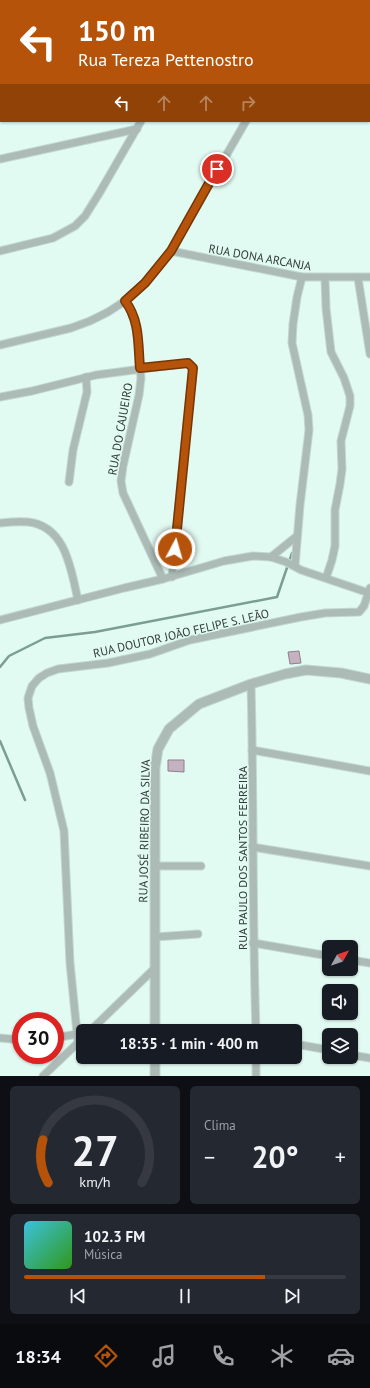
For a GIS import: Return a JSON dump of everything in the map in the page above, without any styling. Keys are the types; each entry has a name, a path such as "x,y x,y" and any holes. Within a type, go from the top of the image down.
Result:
{"street":[{"path":"0,252 53,238 75,226 84,216 100,192 140,122"},
{"path":"0,345 71,328 96,318 125,301 145,283 171,251 245,122"},
{"path":"0,159 136,129"},
{"name":"RUA DONA ARCANJA","path":"171,251 302,277 370,277"},
{"path":"295,566 300,505 309,430 308,415 292,343 293,324 302,277"},
{"path":"325,278 326,308 331,352 344,378 350,396 350,406 341,441 342,469 334,510 335,546 326,578"},
{"path":"358,278 370,354"},
{"name":"RUA DO CAJUEIRO","path":"125,301 130,308 137,330 141,378 121,481 123,493 163,579"},
{"path":"0,397 32,391 86,377 140,368 188,363 193,368 172,577"},
{"path":"69,482 73,450 87,392 86,377"},
{"path":"0,523 30,522 44,527 55,535 63,546 67,555 78,600"},
{"path":"271,557 297,536"},
{"path":"0,620 172,577 242,557 271,557 286,562 301,570 370,590"},
{"name":"RUA DOUTOR JOÃO FELIPE S. LEÃO","path":"77,1024 70,963 64,831 50,773 33,726 29,708 28,698 32,686 39,678 47,673 108,663 150,654 190,640 324,613 356,613 359,612 364,606 370,590"},
{"name":"RUA JOSÉ RIBEIRO DA SILVA","path":"155,1024 155,768 158,750 163,738 169,729 199,704 251,684 285,674 306,670 341,673 370,679"},
{"name":"RUA PAULO DOS SANTOS FERREIRA","path":"251,684 253,943 256,1024"},
{"path":"252,750 370,771"},
{"path":"252,847 370,866"},
{"path":"155,866 201,866"},
{"path":"155,937 198,934"},
{"path":"253,943 322,955"},
{"path":"358,961 370,963"},
{"path":"97,1024 155,968"},
{"path":"0,1038 12,1039"},
{"path":"64,1038 76,1038"},
{"path":"43,1076 76,1041"},
{"path":"302,1045 322,1049"},
{"path":"358,1055 370,1058"},
{"path":"155,1064 155,1076"},
{"path":"256,1064 256,1076"}],"building":[{"path":"299,651 301,663 290,664 288,652"},
{"path":"168,760 184,760 184,772 168,771"}],"waterway":[{"path":"0,667 9,656 45,638 95,632 277,597 292,553"},
{"path":"0,741 25,800"}],"route":[{"path":"175,549 193,368 188,363 140,368 137,330 130,308 125,301 145,283 171,251 217,169"}]}
